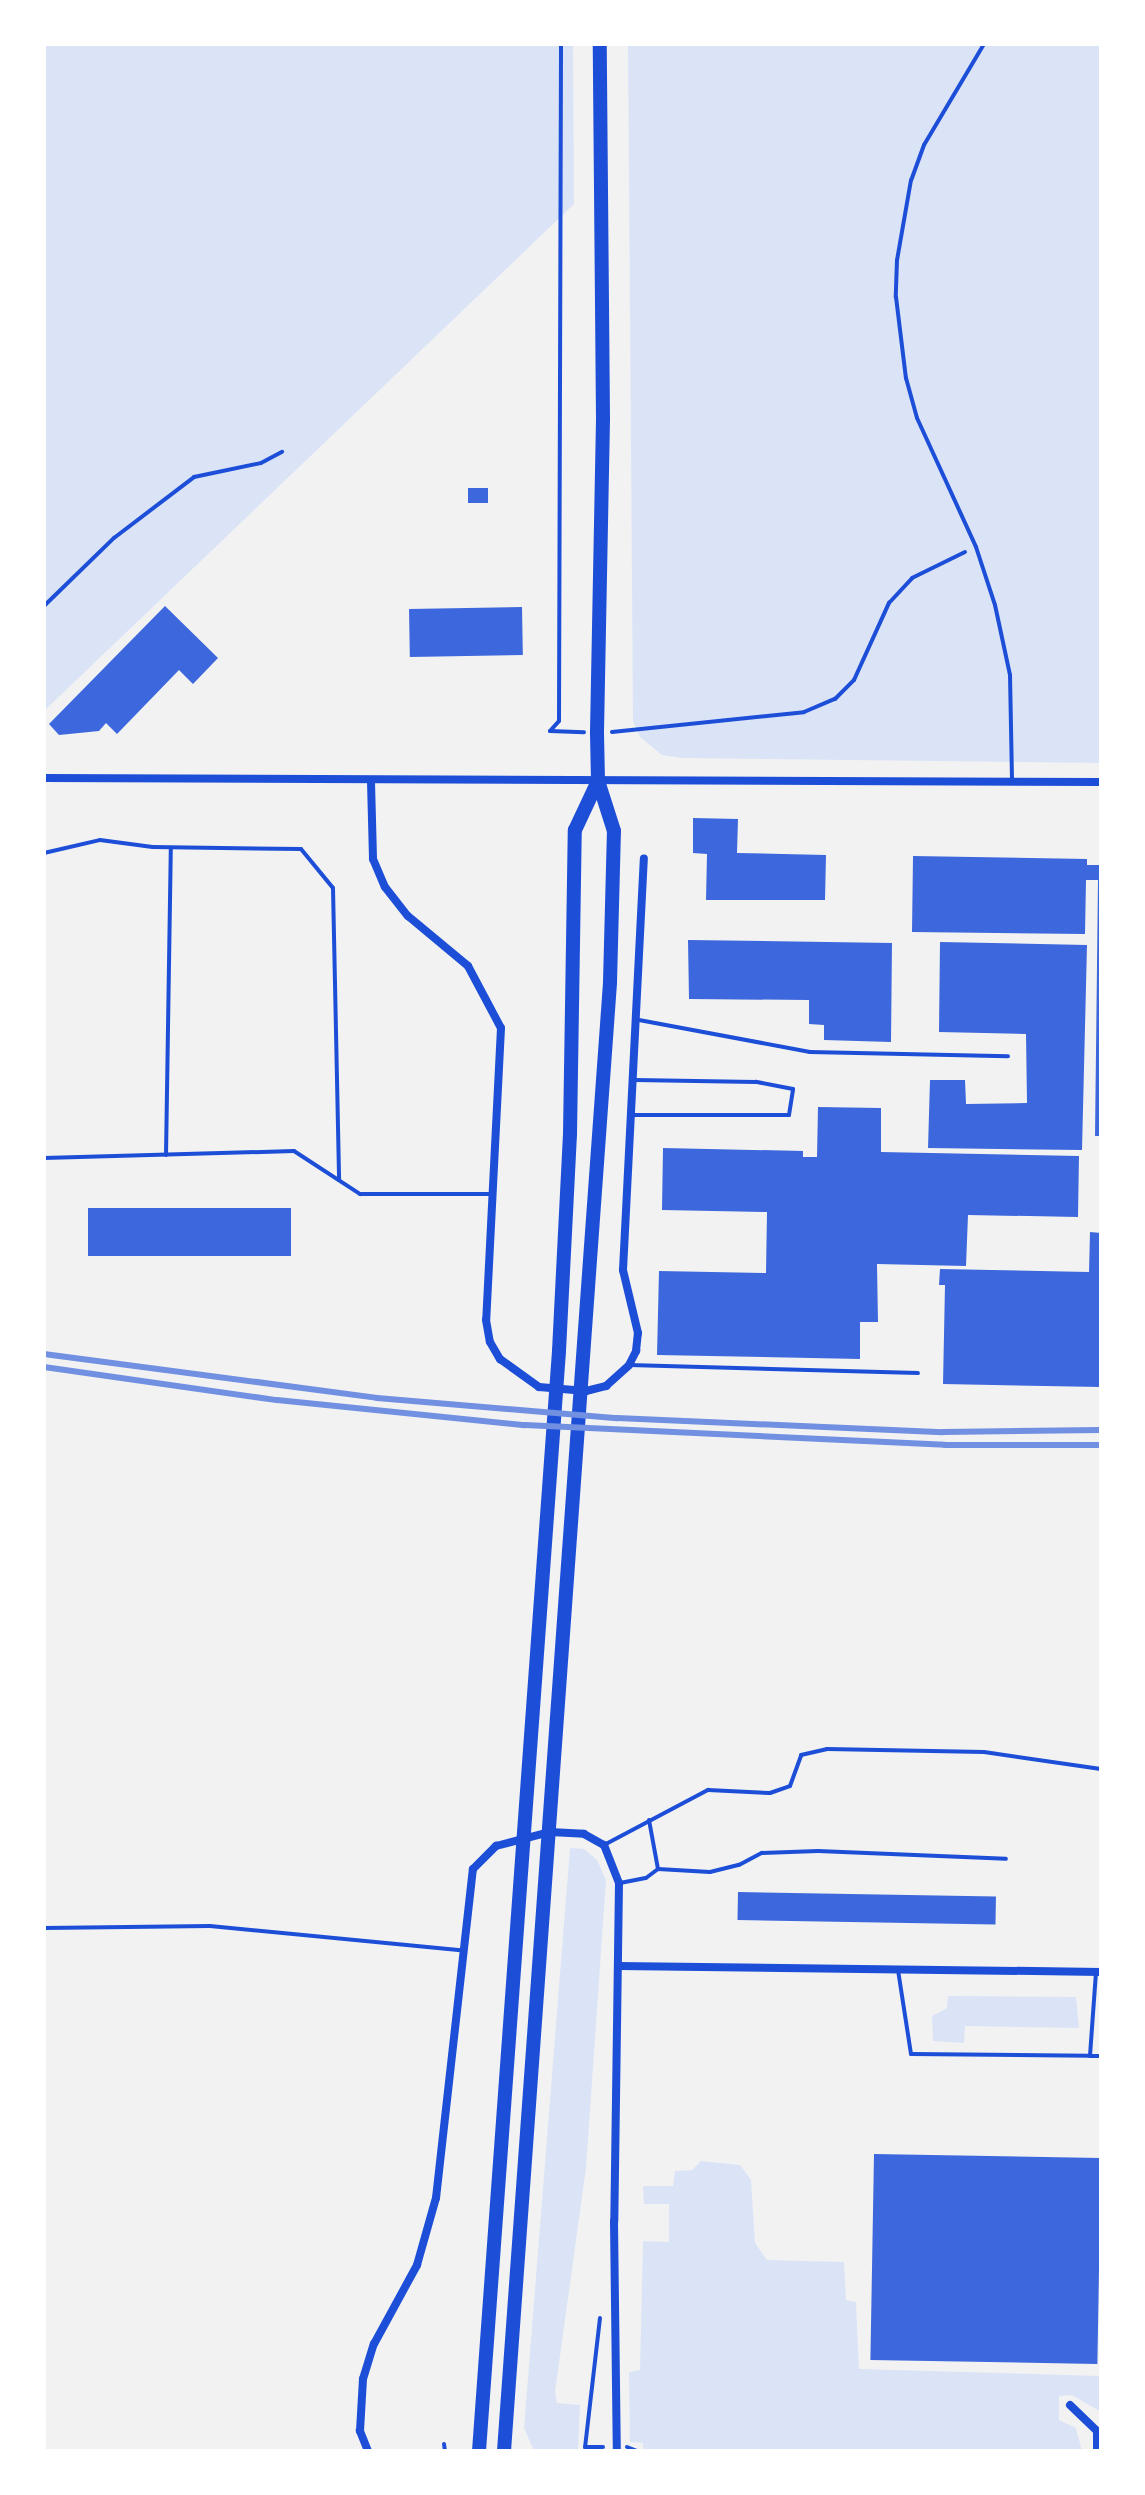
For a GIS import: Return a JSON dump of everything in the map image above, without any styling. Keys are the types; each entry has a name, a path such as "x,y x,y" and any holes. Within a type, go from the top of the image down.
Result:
{"main road":[{"path":"504,2451 586,1353 614,831 598,781 600,44"},
{"path":"479,2451 559,1351 570,1134 575,830 598,781"}],"street":[{"path":"44,778 371,782 1101,782"},
{"path":"371,782 373,859 385,887 408,916 468,966 501,1028 486,1320 490,1342 500,1359 539,1387 562,1391 606,1386 629,1365 638,1333 623,1270 639,1020 644,859"},
{"path":"368,2451 360,2431 363,2379 430,2230 469,1884 482,1855 519,1836 550,1832 584,1834 604,1845 619,1883 617,2451"},
{"path":"618,1966 1098,1972"},
{"path":"1070,2405 1097,2431 1097,2451"}],"lane":[{"path":"984,44 924,145 911,180 896,288 906,378 917,418 976,547 1010,675 1012,781"},
{"path":"44,853 100,840 171,848 301,849 333,888 339,1180"},
{"path":"166,1155 171,848"},
{"path":"639,1020 810,1052 1008,1056"},
{"path":"632,1115 789,1115 793,1089 756,1082 635,1080"},
{"path":"44,1158 294,1151 360,1194 493,1194"},
{"path":"629,1365 918,1373"},
{"path":"604,1845 708,1790 770,1793 790,1786 801,1755 827,1749 984,1752 1101,1769"},
{"path":"649,1820 658,1869"},
{"path":"619,1883 646,1878 658,1869 710,1872 739,1865 762,1853 818,1851 1006,1859"},
{"path":"44,1928 210,1926 461,1950"},
{"path":"898,1970 911,2054 1101,2056"},
{"path":"1090,2056 1098,1972"}],"path":[{"path":"550,731 559,721 561,44"},
{"path":"44,606 114,538 194,477 261,463 282,452"},
{"path":"633,732 804,712 835,699 854,680 889,603 912,578 976,547"},
{"path":"588,2405 585,2447 601,2447"},
{"path":"444,2444 445,2451"}],"shaded area":[{"path":"44,44 573,44 574,204 44,711"},
{"path":"628,44 1101,44 1101,763 682,758 662,755 640,737 633,721"},
{"path":"570,1848 584,1849 597,1860 606,1880 586,2168 555,2392 557,2403 580,2405 578,2451 534,2451 524,2428"},
{"path":"948,1996 1076,1997 1079,2028 965,2026 964,2043 933,2041 932,2016 947,2008"},
{"path":"701,2161 740,2165 751,2180 755,2243 767,2260 844,2262 846,2300 856,2302 859,2369 1101,2376 1101,2412 1072,2395 1059,2396 1059,2420 1076,2428 1082,2451 643,2451 643,2443 630,2442 629,2372 640,2370 643,2241 669,2242 669,2204 644,2204 643,2186 673,2186 675,2171 692,2170"}],"building":[{"path":"468,488 488,488 488,503 468,503"},
{"path":"165,606 218,658 193,684 179,670 117,734 106,723 99,731 59,735 49,724"},
{"path":"522,607 523,655 410,657 409,609"},
{"path":"693,818 738,819 737,853 826,855 825,900 706,900 707,854 693,853"},
{"path":"913,856 1087,859 1087,865 1101,865 1101,1136 1095,1136 1098,880 1086,880 1085,934 912,932"},
{"path":"688,940 892,943 891,1042 824,1040 824,1025 809,1024 809,1000 689,999"},
{"path":"940,942 1087,945 1082,1150 928,1148 930,1080 965,1080 966,1104 1027,1103 1026,1034 939,1032"},
{"path":"818,1107 881,1108 881,1152 1079,1156 1078,1217 968,1215 966,1266 877,1264 878,1322 860,1322 860,1359 657,1355 659,1271 766,1273 767,1212 662,1210 663,1148 803,1151 803,1157 817,1157"},
{"path":"88,1208 291,1208 291,1256 88,1256"},
{"path":"1090,1232 1101,1233 1101,1387 943,1384 945,1285 939,1285 940,1269 1089,1272"},
{"path":"738,1892 996,1897 995,1924 738,1920"},
{"path":"874,2154 1101,2158 1097,2364 870,2360"}],"railway":[{"path":"44,1354 377,1398 617,1418 943,1432 1101,1430"},
{"path":"44,1367 277,1400 525,1425 945,1445 1101,1445"}]}
